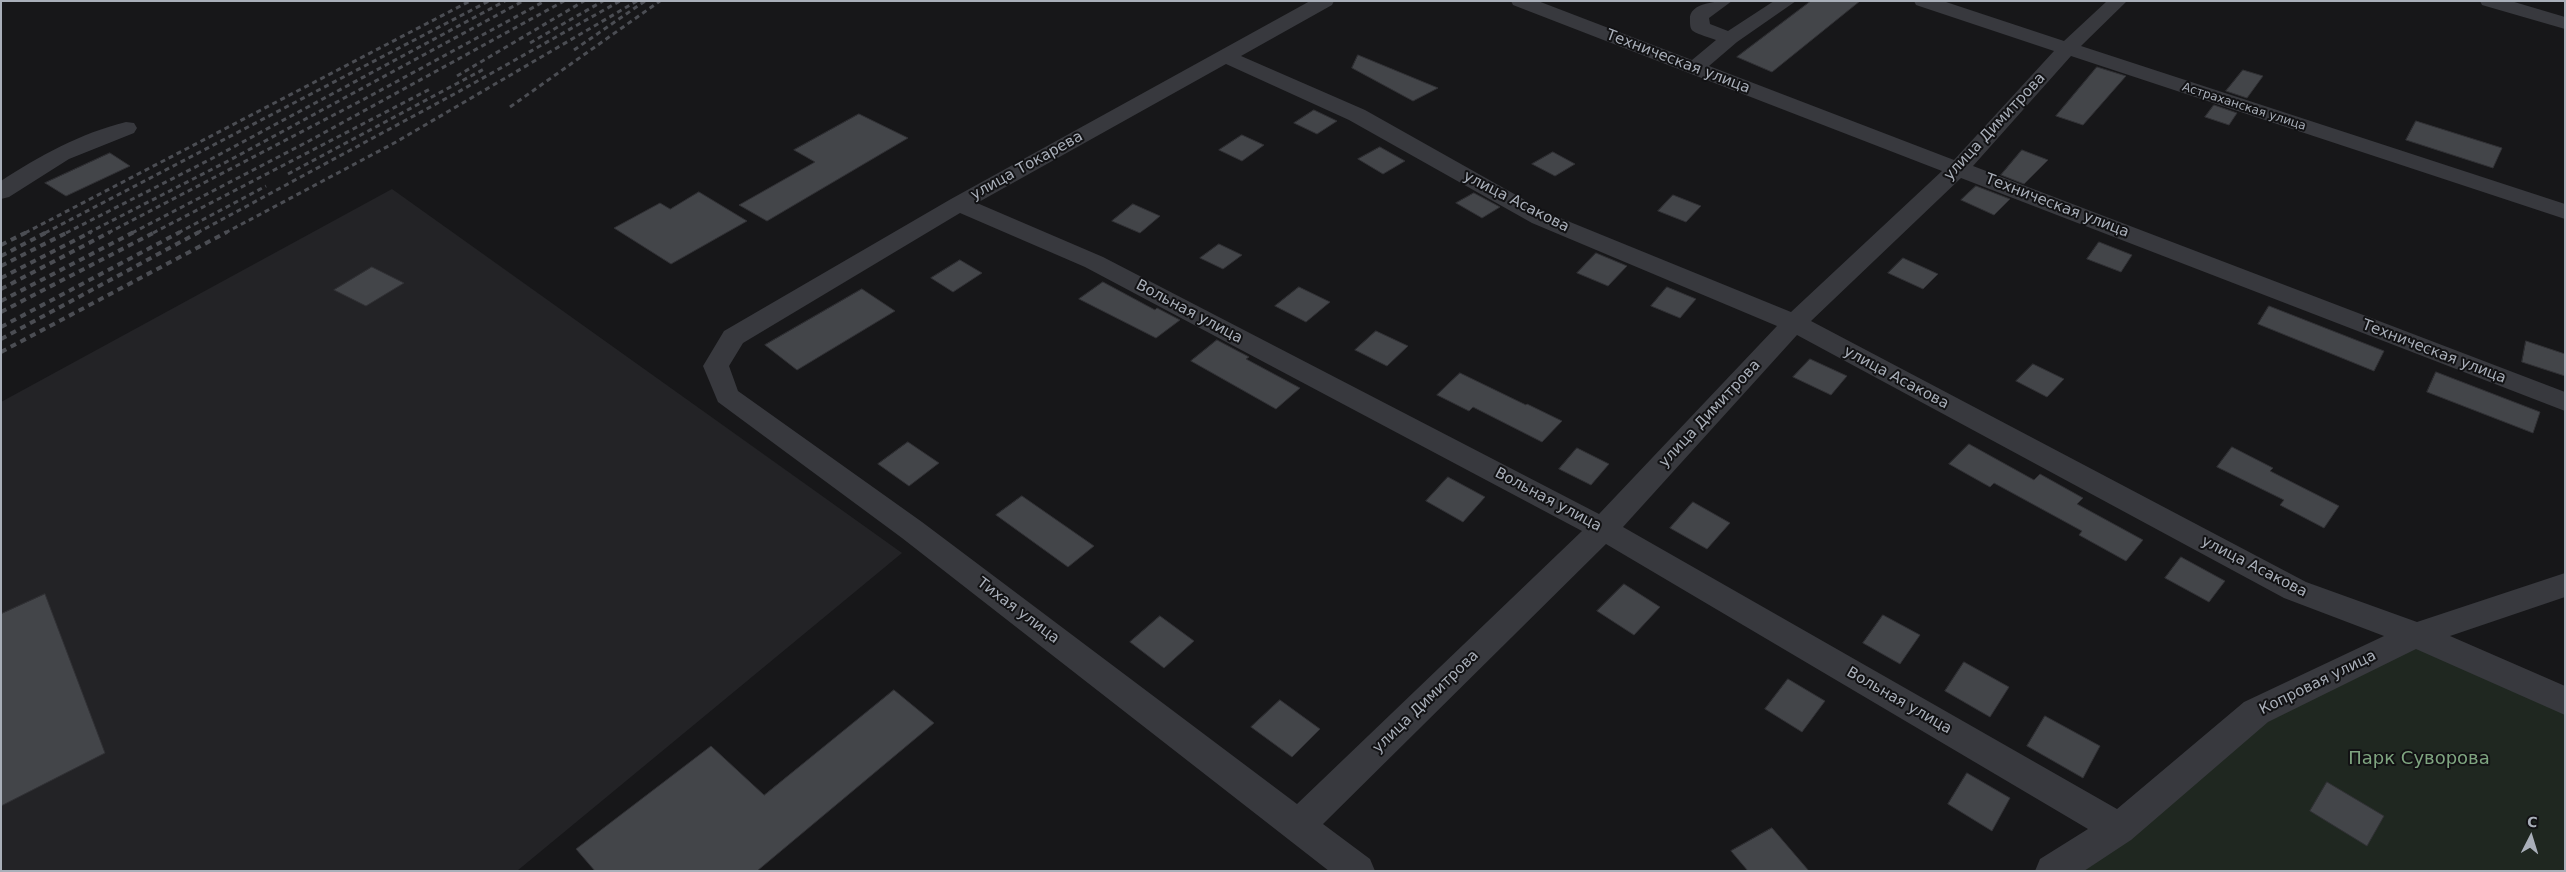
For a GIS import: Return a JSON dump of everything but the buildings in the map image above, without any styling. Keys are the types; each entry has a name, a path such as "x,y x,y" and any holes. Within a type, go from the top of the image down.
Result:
{"street":[{"name":"улица Токарева","path":"733,337 959,204 1325,1"},
{"name":"Техническая улица","path":"1520,1 2565,402"},
{"path":"1723,1 1699,16 1700,27 1730,38"},
{"path":"1694,69 1730,38 1787,1"},
{"name":"Астраханская улица","path":"1924,1 2565,212"},
{"name":"улица Димитрова","path":"1300,825 1603,529 1794,323 1959,168 2067,49 2118,1"},
{"path":"2489,1 2565,23"},
{"name":"улица Асакова","path":"1227,57 1357,115 1540,218 1794,323 2295,590 2416,635 2565,700"},
{"path":"1,192 33,170 93,138 126,128"},
{"name":"Вольная улица","path":"959,204 1094,262 1603,529 2119,829"},
{"name":"Тихая улица","path":"733,337 716,366 727,396 912,530 1300,825 1357,871"},
{"name":"Копровая улица","path":"2053,871 2119,829 2256,712 2416,635 2565,585"}],"shaded area":[{"path":"392,189 902,553 517,871 1,871 1,402"}],"green space":[{"name":"Парк Суворова","path":"2416,635 2565,701 2565,871 2053,871 2256,712"}],"railway":[{"path":"25,233 470,1"},
{"path":"45,233 489,1"},
{"path":"66,233 211,159 505,1"},
{"path":"88,233 230,160 523,1"},
{"path":"108,233 370,96 545,1"},
{"path":"132,233 309,141 564,1"},
{"path":"457,76 584,1"},
{"path":"530,43 603,1"},
{"path":"197,233 458,92 620,1"},
{"path":"225,233 396,142 637,1"},
{"path":"574,50 645,1"},
{"path":"510,107 660,1"},
{"path":"288,174 486,68"},
{"path":"153,233 430,89"},
{"path":"178,233 266,186"},
{"path":"1,256 47,232"},
{"path":"1,266 68,232"},
{"path":"1,278 91,232"},
{"path":"1,289 110,232"},
{"path":"1,301 134,232"},
{"path":"1,312 155,232"},
{"path":"1,327 180,232"},
{"path":"1,339 199,232"},
{"path":"1,352 227,232"},
{"path":"1,245 25,233"}]}
